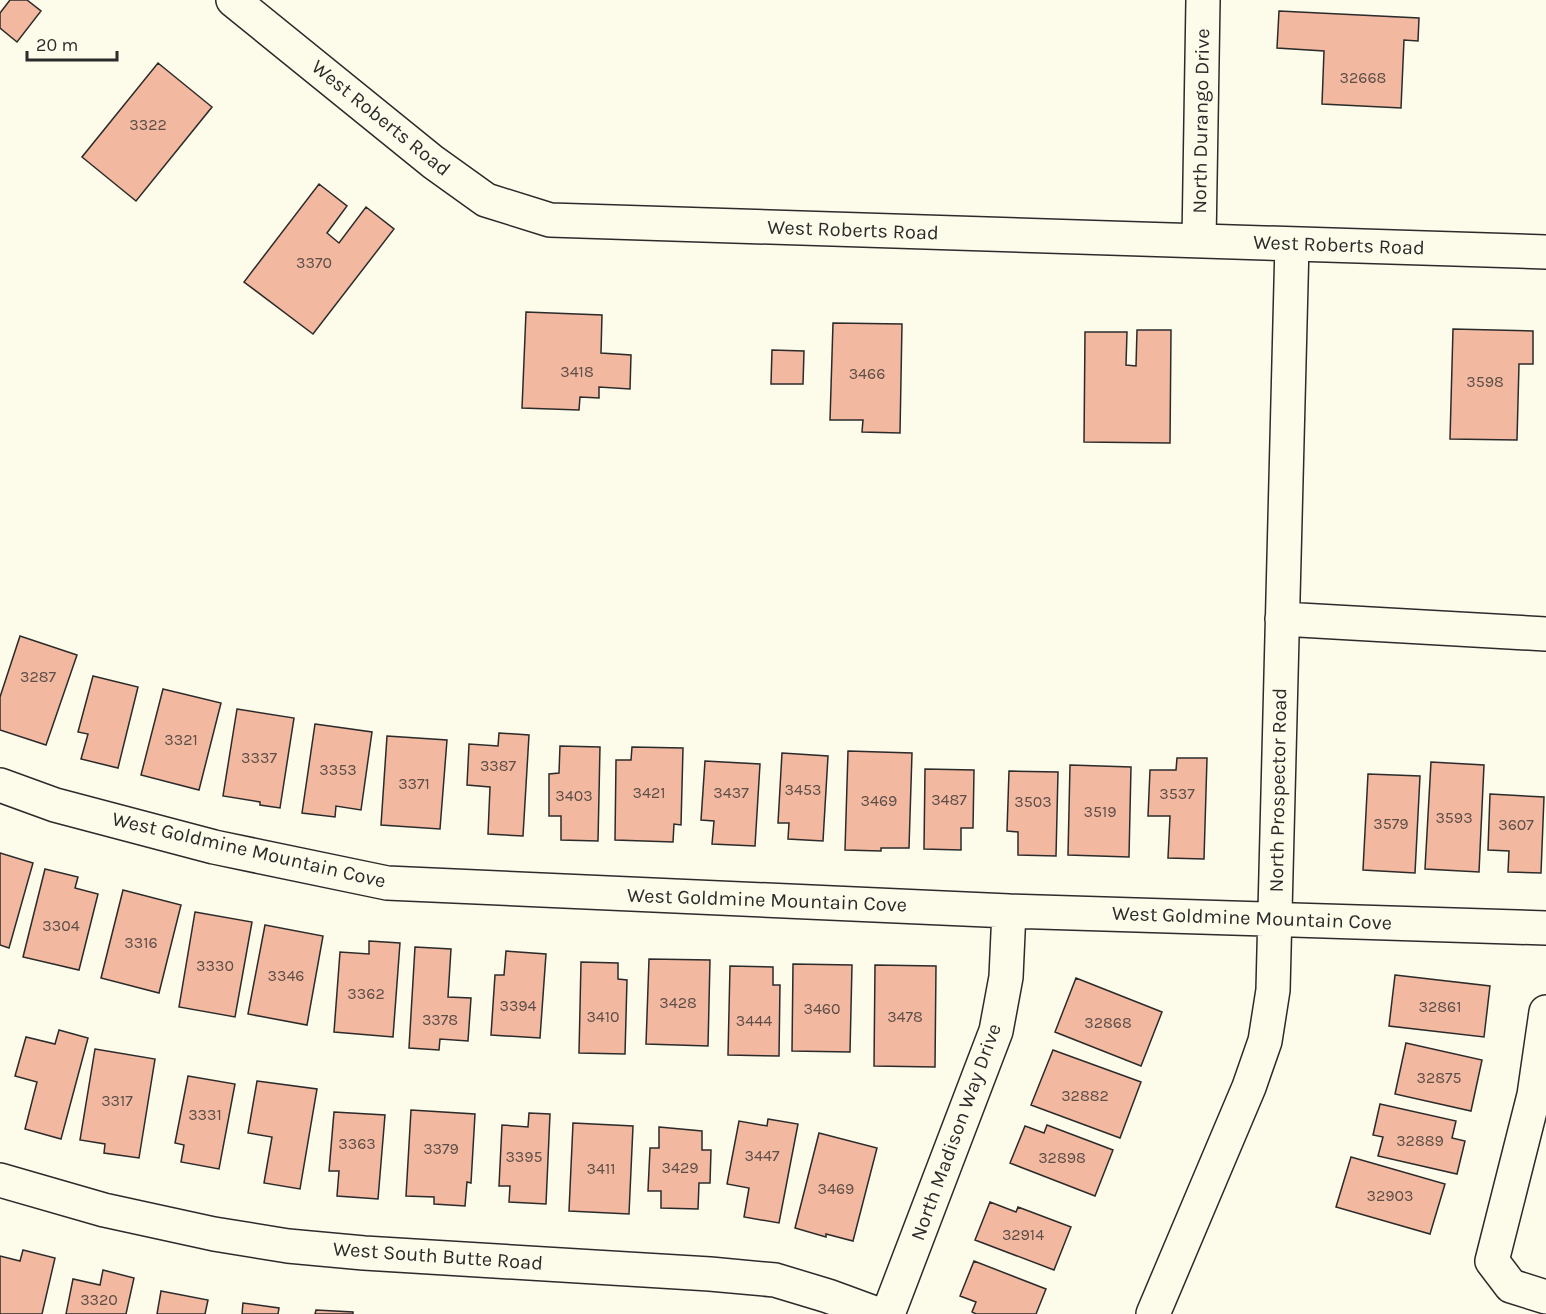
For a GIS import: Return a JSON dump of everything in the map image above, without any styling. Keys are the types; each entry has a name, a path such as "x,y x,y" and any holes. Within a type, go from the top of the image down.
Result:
{"street":[{"name":"West Roberts Road","path":"233,0 433,162 486,200 550,220 1546,252"},
{"name":"North Durango Drive","path":"1199,241 1203,0"},
{"name":"North Prospector Road","path":"1153,1314 1249,1087 1264,1041 1273,990 1292,244"},
{"path":"1282,619 1546,634"},
{"name":"West Goldmine Mountain Cove","path":"0,785 55,805 214,847 387,883 1009,911 1546,928"},
{"name":"North Madison Way Drive","path":"888,1314 996,1031 1006,977 1009,911"},
{"path":"1546,1012 1534,1095 1492,1261 1511,1286 1546,1297"},
{"name":"West South Butte Road","path":"0,1180 104,1210 214,1234 288,1246 775,1280 877,1314"}],"building":[{"path":"10,0 27,0 41,11 17,42 0,28 0,13"},
{"path":"1279,11 1419,18 1418,41 1404,40 1401,108 1322,104 1324,51 1277,48"},
{"path":"158,63 212,107 136,201 82,157"},
{"path":"319,184 347,206 327,233 339,243 366,207 394,229 313,334 244,282"},
{"path":"526,312 602,315 601,353 631,355 630,389 599,387 599,398 580,397 579,410 522,408"},
{"path":"833,323 902,324 900,433 862,432 863,420 830,420"},
{"path":"1453,329 1533,331 1533,364 1519,364 1517,440 1450,439"},
{"path":"1137,330 1171,330 1170,443 1084,442 1085,332 1127,332 1126,365 1136,366"},
{"path":"772,350 804,351 803,384 771,384"},
{"path":"20,636 77,655 46,745 0,730 0,697"},
{"path":"93,676 138,687 118,768 81,759 88,734 78,732"},
{"path":"163,689 221,703 199,790 141,775"},
{"path":"237,709 294,718 280,808 223,796"},
{"path":"315,724 372,732 361,810 336,806 335,817 302,813"},
{"path":"499,733 529,735 523,836 488,834 490,787 467,785 469,744 498,746"},
{"path":"387,736 447,740 440,829 381,825"},
{"path":"560,746 600,747 598,841 561,840 561,816 549,816 549,774 559,773"},
{"path":"632,747 683,748 681,825 674,824 673,842 615,840 616,760 631,760"},
{"path":"848,751 912,753 909,848 881,848 881,851 845,850"},
{"path":"782,753 828,756 823,841 788,839 789,823 778,823"},
{"path":"1177,758 1207,758 1204,859 1168,858 1170,816 1148,816 1150,770 1176,770"},
{"path":"705,761 760,764 755,846 712,844 714,821 701,820"},
{"path":"1431,762 1484,765 1479,872 1425,869"},
{"path":"1070,765 1131,767 1129,857 1068,855"},
{"path":"925,769 974,770 973,828 961,828 961,850 924,849"},
{"path":"1009,771 1058,772 1056,856 1018,855 1018,832 1007,831"},
{"path":"1368,774 1420,776 1415,873 1363,870"},
{"path":"1490,794 1544,797 1541,873 1508,872 1509,851 1488,850"},
{"path":"0,853 33,863 9,948 0,945"},
{"path":"45,869 78,877 75,888 98,894 79,970 23,957"},
{"path":"123,890 181,905 159,993 101,978"},
{"path":"195,912 252,922 235,1017 179,1007"},
{"path":"265,925 323,936 307,1025 248,1014"},
{"path":"369,941 400,943 393,1037 334,1032 340,952 369,954"},
{"path":"415,947 451,949 448,997 471,998 468,1041 440,1039 439,1050 409,1048"},
{"path":"506,951 546,954 540,1038 491,1035 495,975 504,975"},
{"path":"649,959 710,960 708,1046 646,1044"},
{"path":"581,962 618,963 618,979 627,980 625,1054 579,1053"},
{"path":"793,964 852,965 850,1052 792,1051"},
{"path":"875,965 936,966 935,1067 874,1066"},
{"path":"730,966 773,967 773,985 780,985 779,1056 728,1055"},
{"path":"1395,975 1490,986 1484,1037 1389,1026"},
{"path":"1076,978 1162,1012 1141,1066 1055,1032"},
{"path":"59,1030 88,1038 61,1139 25,1129 37,1082 15,1076 26,1037 55,1044"},
{"path":"1406,1043 1482,1060 1471,1111 1395,1094"},
{"path":"95,1049 155,1059 139,1158 104,1153 105,1144 80,1140"},
{"path":"1053,1050 1141,1082 1120,1138 1031,1105"},
{"path":"188,1076 235,1084 219,1169 181,1162 184,1145 175,1143"},
{"path":"257,1081 317,1089 300,1189 264,1183 272,1137 248,1133"},
{"path":"1380,1104 1456,1121 1452,1138 1465,1141 1457,1174 1378,1156 1383,1137 1373,1135"},
{"path":"411,1110 475,1114 471,1183 467,1182 465,1206 434,1204 434,1197 406,1196"},
{"path":"334,1112 385,1115 378,1199 337,1196 339,1171 329,1171"},
{"path":"529,1113 550,1114 546,1204 509,1202 510,1186 499,1186 502,1125 528,1127"},
{"path":"768,1119 798,1124 779,1223 744,1217 749,1188 727,1184 739,1121 767,1126"},
{"path":"573,1123 633,1126 629,1214 569,1211"},
{"path":"1047,1125 1113,1150 1095,1196 1010,1163 1025,1126 1044,1133"},
{"path":"659,1127 702,1131 702,1150 711,1150 710,1183 699,1183 698,1209 661,1208 661,1191 648,1191 650,1148 659,1148"},
{"path":"819,1133 877,1148 853,1241 826,1234 826,1237 795,1228"},
{"path":"1351,1157 1445,1184 1430,1234 1336,1207"},
{"path":"990,1202 1016,1212 1018,1207 1071,1227 1054,1270 975,1240"},
{"path":"23,1250 55,1258 42,1314 0,1314 0,1256 20,1261"},
{"path":"974,1261 1046,1289 1036,1314 976,1314 972,1312 976,1302 960,1296"},
{"path":"103,1270 134,1278 126,1314 66,1314 73,1279 100,1285"},
{"path":"161,1291 208,1300 205,1314 157,1314"},
{"path":"243,1303 279,1308 278,1314 242,1314"},
{"path":"316,1310 353,1312 353,1314 315,1314"}]}
